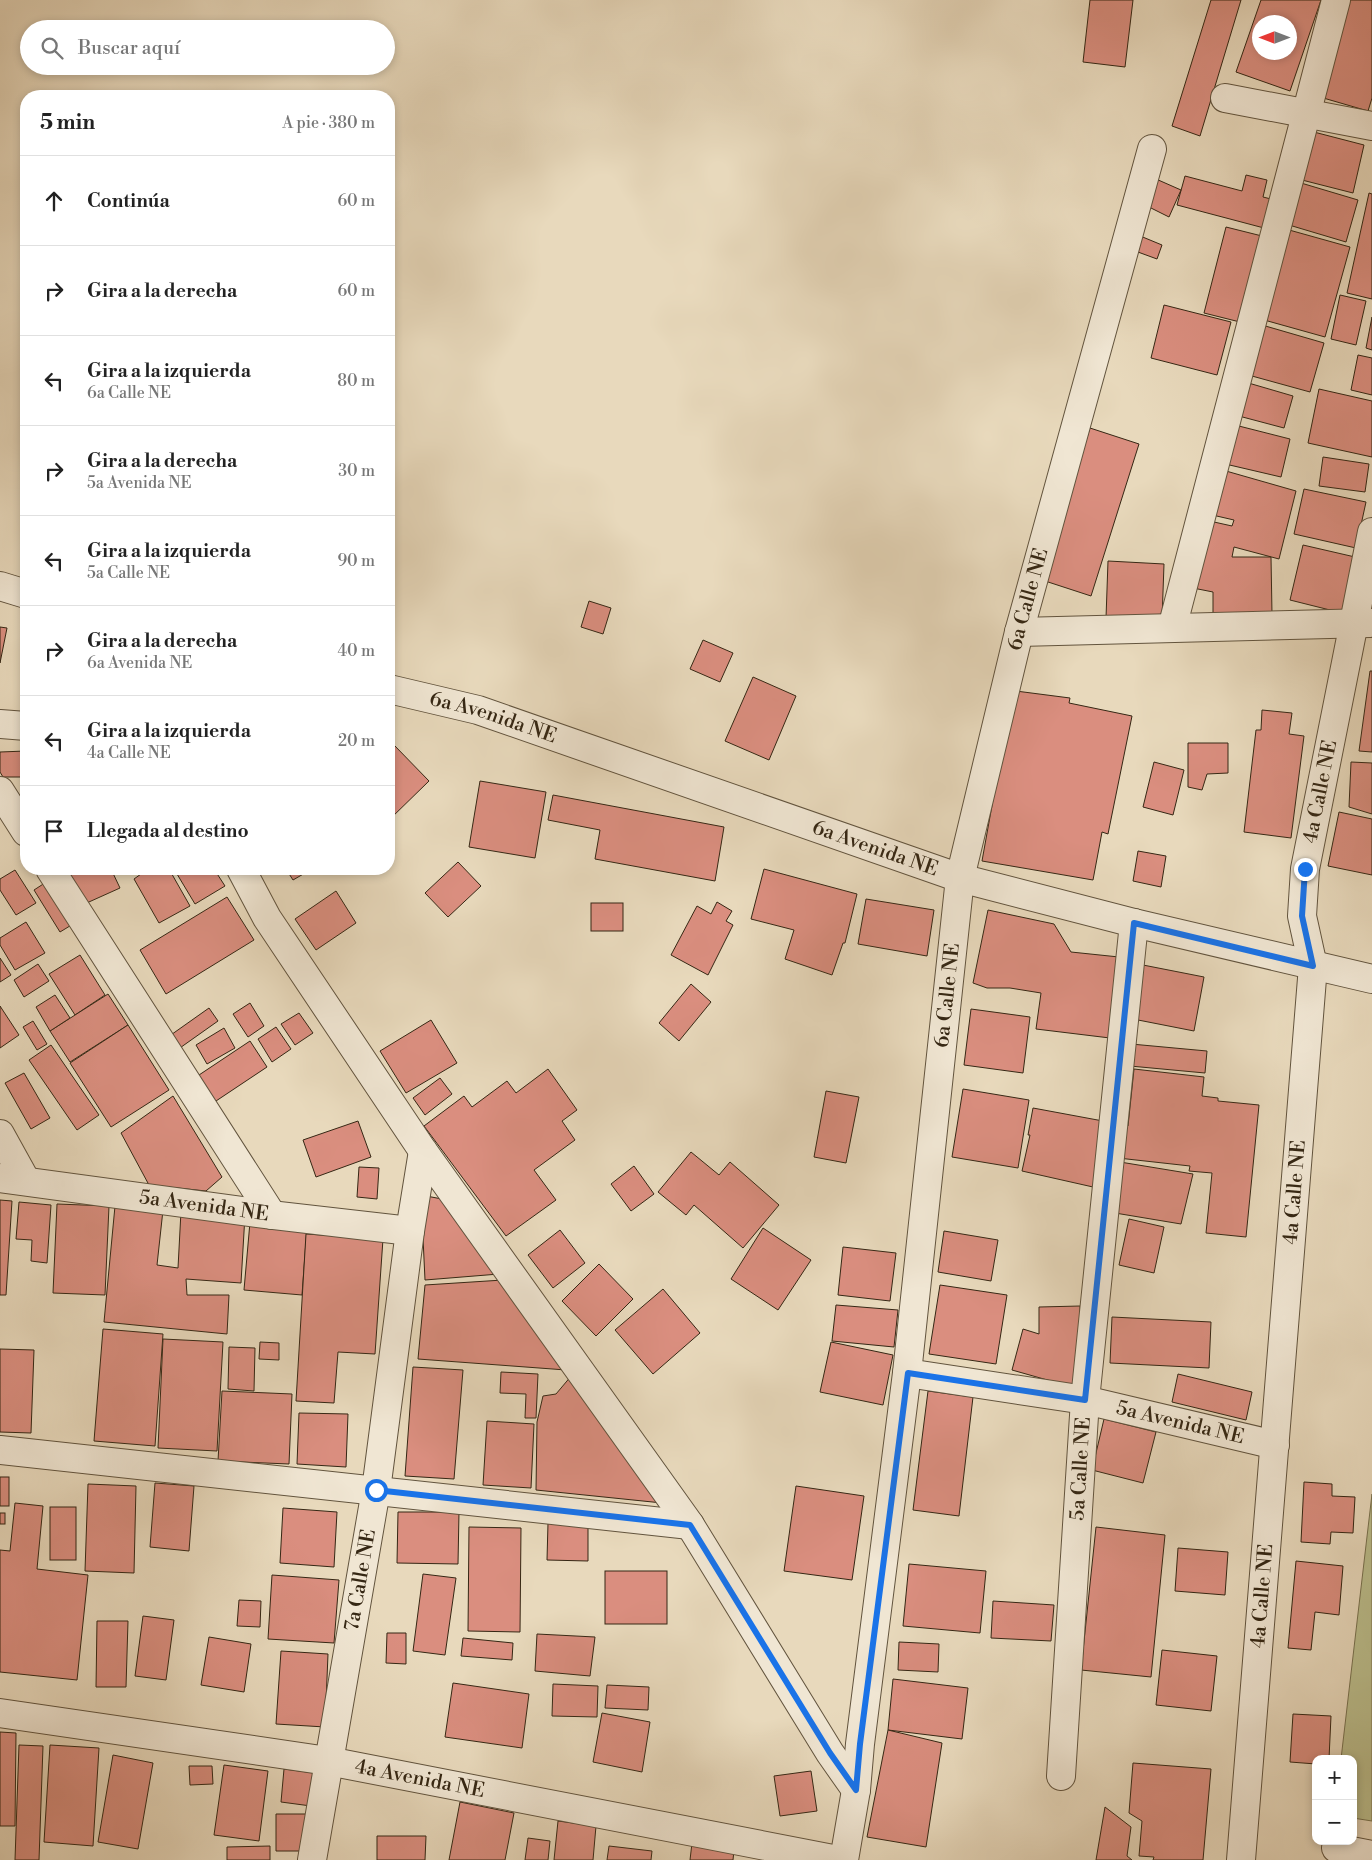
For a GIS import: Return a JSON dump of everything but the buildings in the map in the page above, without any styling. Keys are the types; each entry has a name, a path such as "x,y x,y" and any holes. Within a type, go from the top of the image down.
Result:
{"street":[{"path":"1172,628 1336,0"},
{"path":"1225,98 1372,126"},
{"name":"6a Calle NE","path":"844,1860 856,1790 860,1744 908,1373 960,878 1019,632 1152,149"},
{"name":"4a Calle NE","path":"1241,1860 1313,966 1302,916 1305,869 1362,623 1372,532"},
{"path":"0,586 20,592"},
{"path":"1019,632 1362,623"},
{"name":"6a Avenida NE","path":"395,690 478,710 960,878 1134,923 1372,979"},
{"path":"0,724 20,726"},
{"path":"0,791 20,823"},
{"path":"54,875 272,1215"},
{"path":"244,875 267,918 424,1151 690,1525 830,1753 856,1790"},
{"name":"5a Calle NE","path":"1061,1776 1085,1400 1134,923"},
{"path":"0,1134 13,1180"},
{"name":"7a Calle NE","path":"312,1860 376,1490 410,1231 424,1151"},
{"name":"5a Avenida NE","path":"13,1180 272,1215 410,1231"},
{"name":"5a Avenida NE","path":"908,1373 1085,1400 1275,1445"},
{"path":"0,1450 690,1525"},
{"name":"4a Avenida NE","path":"0,1713 328,1761 838,1860"},
{"path":"1336,1848 1372,1855"}],"green space":[{"path":"1372,1494 1372,1821 1357,1819 1357,1755 1341,1755"}],"route":[{"path":"376,1490 690,1525 830,1753 856,1790 860,1744 908,1373 1085,1400 1134,923 1313,966 1302,916 1305,869"}]}
